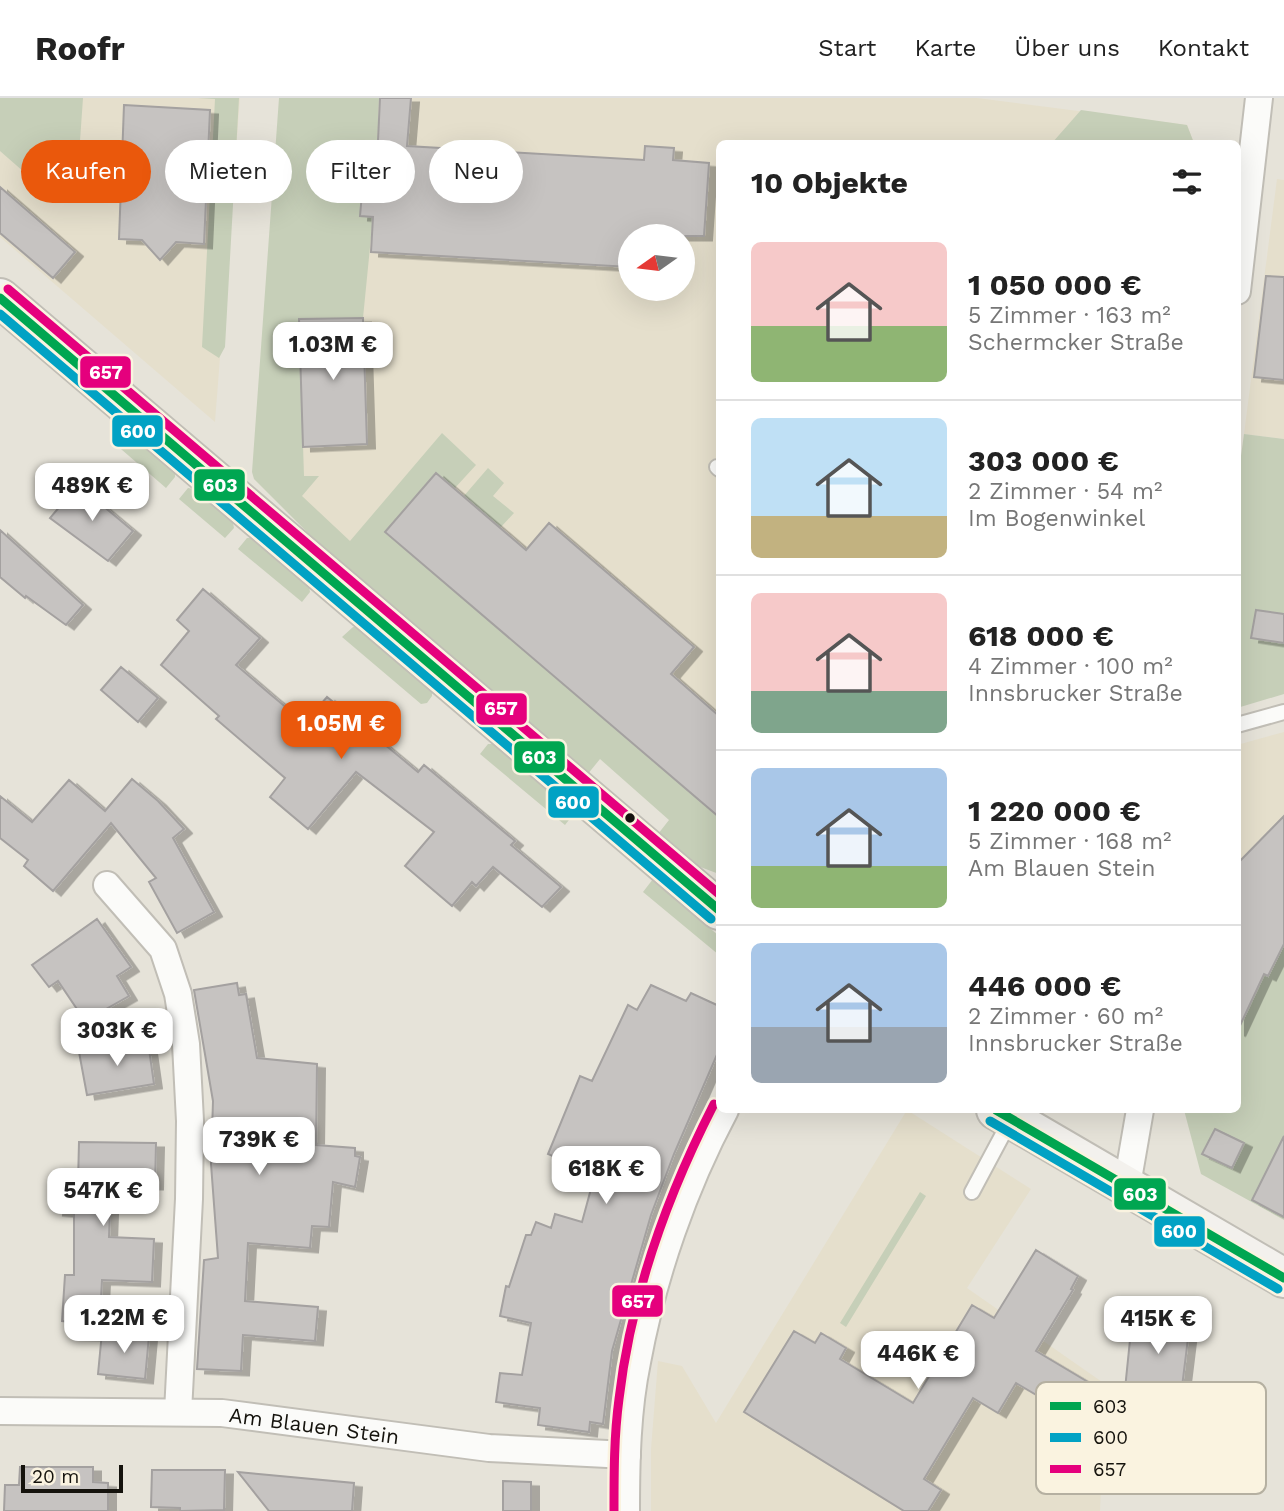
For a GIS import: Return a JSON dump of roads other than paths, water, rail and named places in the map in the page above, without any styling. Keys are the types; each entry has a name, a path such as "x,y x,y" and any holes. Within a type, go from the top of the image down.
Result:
{"main road":[{"path":"0,298 716,907"},
{"path":"1004,1114 1284,1278"}],"street":[{"path":"1241,255 1259,98"},
{"path":"107,885 163,949 178,995 186,1044 190,1121 189,1199 178,1412"},
{"path":"626,1511 626,1455 636,1363 659,1271 692,1182 724,1113"},
{"path":"1127,1185 1139,1113"},
{"name":"Am Blauen Stein","path":"0,1411 222,1413 489,1448 626,1455"}],"lane":[{"path":"1241,724 1284,712"},
{"path":"972,1192 1004,1114"}]}
